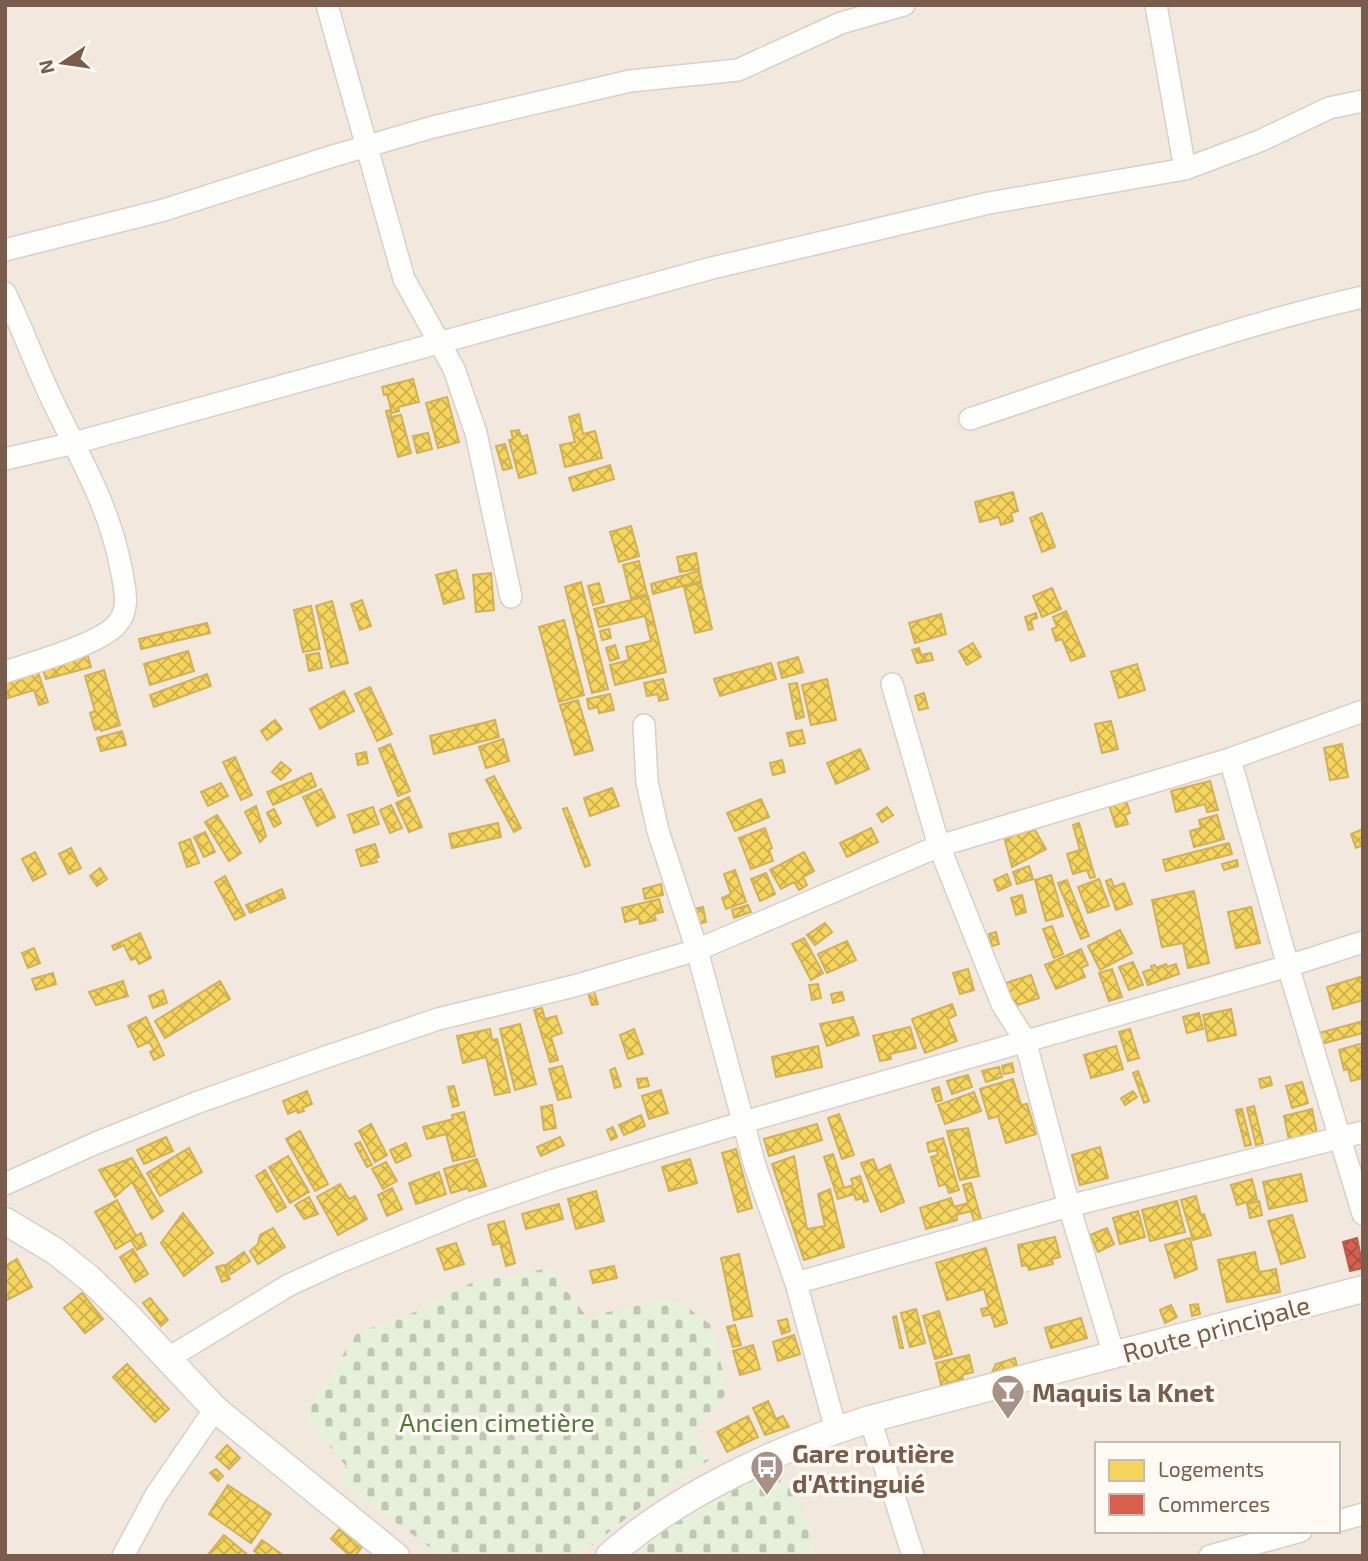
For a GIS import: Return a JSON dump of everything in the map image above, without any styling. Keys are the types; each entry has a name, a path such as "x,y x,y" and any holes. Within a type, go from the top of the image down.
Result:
{"street":[{"path":"327,5 404,279 454,369 476,433 511,597"},
{"path":"5,250 164,210 433,127 630,81 738,70 841,23 904,5"},
{"path":"1156,5 1185,169"},
{"path":"5,459 74,443 712,268 976,206 1185,169 1262,140 1329,108 1363,101"},
{"path":"5,293 39,373 104,506 118,551 125,591 123,615 117,625 104,636 5,672"},
{"path":"970,419 1169,353 1319,307 1363,297"},
{"path":"892,684 939,846 1002,1004 1025,1040 1069,1206 1114,1355"},
{"path":"5,1184 183,1108 346,1050 438,1019 574,986 697,950 939,846 1230,759 1363,711"},
{"path":"644,725 647,782 658,831 697,950 755,1166 796,1283 836,1430"},
{"path":"1230,759 1288,966 1363,1214"},
{"path":"167,1359 289,1286 398,1237 554,1180 1363,942"},
{"path":"796,1283 1069,1206 1363,1132"},
{"path":"5,1221 55,1251 89,1278 215,1409 396,1556"},
{"name":"Route principale","path":"609,1556 636,1532 718,1483 836,1430 1363,1289"},
{"path":"122,1556 156,1495 215,1409"},
{"path":"870,1419 913,1556"},
{"path":"1340,1520 1363,1514"},
{"path":"1210,1556 1294,1533"}],"shaded area":[{"path":"5,5 1363,5 1363,1556 5,1556"}],"green space":[{"name":"Ancien cimetière","path":"549,1268 587,1317 660,1300 677,1300 711,1325 728,1392 693,1430 709,1460 634,1512 579,1556 442,1556 340,1482 346,1466 304,1415 357,1333 415,1312 471,1283"},
{"path":"776,1466 810,1523 816,1556 626,1556 685,1508"}],"building: Logements":[{"path":"413,379 419,402 398,407 399,411 392,413 387,394 384,395 382,387"},
{"path":"447,397 459,442 438,448 426,403"},
{"path":"390,410 391,417 401,415 411,453 398,457 386,411"},
{"path":"579,414 583,434 595,431 602,458 565,467 560,445 575,442 569,417"},
{"path":"519,430 521,437 527,435 536,473 519,478 509,440 513,439 511,431"},
{"path":"428,433 432,449 417,453 413,436"},
{"path":"505,444 512,468 503,470 496,446"},
{"path":"610,465 614,479 573,491 569,478"},
{"path":"1013,492 1018,511 1011,513 1013,521 1001,525 999,517 980,522 975,502"},
{"path":"1042,513 1055,547 1042,552 1030,518"},
{"path":"631,526 639,556 619,562 610,532"},
{"path":"696,553 699,569 680,572 677,557"},
{"path":"639,561 647,594 631,598 623,565"},
{"path":"456,570 464,598 444,604 436,575"},
{"path":"699,571 701,581 653,594 651,584"},
{"path":"491,573 494,610 476,612 473,575"},
{"path":"581,582 608,689 592,693 565,587"},
{"path":"599,583 604,602 593,605 588,586"},
{"path":"701,583 712,629 695,633 684,587"},
{"path":"1052,588 1061,609 1042,617 1033,596"},
{"path":"648,596 666,672 615,685 610,665 629,660 626,647 651,641 645,616 599,627 594,609"},
{"path":"362,600 371,626 360,630 351,604"},
{"path":"332,601 348,663 331,667 316,606"},
{"path":"311,606 320,649 303,652 294,610"},
{"path":"1066,611 1085,656 1071,661 1062,639 1056,641 1052,629 1057,627 1053,617"},
{"path":"1036,613 1037,618 1031,620 1033,629 1029,630 1025,617"},
{"path":"941,614 946,634 915,643 909,623"},
{"path":"564,620 584,695 559,702 539,627"},
{"path":"207,623 210,633 141,649 139,639"},
{"path":"609,629 611,638 602,640 600,631"},
{"path":"973,643 981,657 967,665 959,651"},
{"path":"615,645 619,658 610,661 606,648"},
{"path":"919,648 921,655 931,653 933,660 917,663 912,650"},
{"path":"86,650 91,667 46,679 41,662"},
{"path":"188,651 194,671 150,685 144,664"},
{"path":"319,653 322,668 309,671 306,655"},
{"path":"798,657 803,672 782,678 778,663"},
{"path":"771,663 776,679 720,696 714,679"},
{"path":"1137,664 1145,690 1119,698 1111,672"},
{"path":"37,669 48,702 39,705 34,690 5,699 5,680"},
{"path":"104,670 120,725 101,731 100,728 95,730 90,713 95,711 85,676"},
{"path":"207,674 211,686 154,707 150,695"},
{"path":"663,679 668,699 659,701 658,694 647,696 644,683"},
{"path":"827,679 836,720 811,725 802,685"},
{"path":"797,683 804,717 796,719 789,684"},
{"path":"370,687 392,734 377,741 355,694"},
{"path":"344,691 354,711 320,729 310,709"},
{"path":"924,693 928,708 919,710 915,696"},
{"path":"610,694 614,710 599,713 598,707 589,709 587,699"},
{"path":"578,700 593,750 575,755 560,705"},
{"path":"275,720 282,729 267,740 261,731"},
{"path":"495,720 499,737 434,754 430,736"},
{"path":"1111,721 1118,749 1102,753 1095,724"},
{"path":"802,730 805,743 790,746 787,733"},
{"path":"122,731 126,745 101,751 97,738"},
{"path":"503,739 509,761 486,768 479,747"},
{"path":"390,744 410,791 398,796 379,749"},
{"path":"1342,744 1348,777 1330,780 1324,748"},
{"path":"860,749 869,769 836,784 827,763"},
{"path":"366,752 368,763 358,765 356,754"},
{"path":"235,757 252,795 241,800 223,762"},
{"path":"782,760 785,772 773,775 770,763"},
{"path":"281,762 291,770 281,780 272,772"},
{"path":"311,773 316,786 273,805 267,792"},
{"path":"494,776 521,828 514,832 486,780"},
{"path":"1210,781 1218,810 1207,812 1205,804 1176,812 1171,791"},
{"path":"221,783 228,796 208,806 201,792"},
{"path":"612,788 619,806 590,816 584,798"},
{"path":"321,789 335,817 317,826 303,797"},
{"path":"409,797 422,827 409,832 396,803"},
{"path":"761,799 769,817 735,831 727,813"},
{"path":"1126,800 1130,813 1125,815 1128,824 1116,827 1109,805"},
{"path":"391,805 402,828 390,833 380,810"},
{"path":"256,806 266,836 260,842 245,812"},
{"path":"373,807 379,824 354,833 348,815"},
{"path":"887,807 893,815 882,822 877,814"},
{"path":"567,808 590,865 585,867 563,809"},
{"path":"274,809 281,823 274,827 267,813"},
{"path":"217,815 241,853 229,861 205,822"},
{"path":"1217,815 1224,839 1194,847 1190,831 1201,828 1199,820"},
{"path":"498,823 501,837 452,848 449,834"},
{"path":"1079,823 1095,877 1090,878 1087,870 1073,874 1067,854 1080,850 1073,825"},
{"path":"765,828 773,861 751,869 739,838"},
{"path":"871,828 878,842 847,857 840,843"},
{"path":"1363,829 1363,845 1356,848 1351,834"},
{"path":"1035,830 1046,849 1012,867 1004,837"},
{"path":"205,832 215,852 204,857 194,837"},
{"path":"190,839 199,863 187,867 179,843"},
{"path":"1229,843 1232,854 1166,871 1163,860"},
{"path":"375,844 379,857 375,858 377,862 361,866 356,850"},
{"path":"71,848 81,868 69,874 59,854"},
{"path":"35,852 46,874 33,881 22,859"},
{"path":"804,852 814,871 803,877 807,885 799,890 794,882 781,889 770,870"},
{"path":"1237,860 1238,866 1224,870 1222,864"},
{"path":"1029,866 1033,879 1017,884 1013,872"},
{"path":"100,868 107,879 97,886 90,876"},
{"path":"735,870 746,902 726,909 722,898 731,894 724,874"},
{"path":"766,873 775,894 760,901 751,879"},
{"path":"1007,874 1011,885 998,891 994,880"},
{"path":"1051,875 1063,916 1046,921 1035,880"},
{"path":"225,876 245,915 235,920 215,882"},
{"path":"1099,879 1109,906 1088,913 1078,887"},
{"path":"1111,879 1114,887 1124,883 1132,904 1116,910 1106,881"},
{"path":"1067,880 1089,936 1081,939 1058,883"},
{"path":"661,884 663,895 645,899 643,889"},
{"path":"282,889 285,898 250,913 246,905"},
{"path":"1194,891 1209,963 1188,968 1183,943 1162,947 1152,900"},
{"path":"1022,895 1026,912 1016,915 1011,898"},
{"path":"659,899 663,912 654,914 656,920 640,924 639,918 625,922 622,908"},
{"path":"748,905 751,912 734,918 732,910"},
{"path":"703,907 706,922 697,924 694,909"},
{"path":"1251,907 1260,943 1236,948 1228,912"},
{"path":"825,923 832,932 815,945 807,935"},
{"path":"1052,926 1063,954 1054,958 1043,929"},
{"path":"1120,930 1132,953 1100,970 1088,946"},
{"path":"996,932 999,944 992,946 989,934"},
{"path":"140,933 151,958 139,964 136,958 131,960 124,945 114,950 112,946"},
{"path":"804,938 823,973 811,980 792,944"},
{"path":"847,941 856,960 827,973 818,954"},
{"path":"34,948 40,963 28,968 22,953"},
{"path":"1081,949 1088,965 1081,968 1085,977 1056,989 1045,965"},
{"path":"1133,962 1143,985 1129,990 1119,967"},
{"path":"1166,964 1167,967 1176,964 1179,974 1148,985 1143,972 1152,969 1151,966 1155,965 1156,968"},
{"path":"968,969 974,990 960,994 953,973"},
{"path":"1112,969 1122,997 1109,1001 1099,973"},
{"path":"53,973 56,984 36,990 32,979"},
{"path":"1031,975 1039,998 1014,1006 1006,983"},
{"path":"1363,976 1363,1000 1333,1009 1327,987"},
{"path":"123,981 128,996 96,1005 89,992"},
{"path":"220,981 230,999 165,1038 155,1021"},
{"path":"818,984 821,998 812,1000 809,985"},
{"path":"163,990 167,1003 153,1008 149,996"},
{"path":"594,991 598,1004 592,1005 588,993"},
{"path":"842,992 844,1000 833,1003 831,994"},
{"path":"952,1004 956,1015 948,1019 957,1041 925,1053 912,1019"},
{"path":"542,1008 545,1019 556,1016 562,1033 551,1037 558,1060 550,1062 534,1010"},
{"path":"1231,1009 1236,1035 1208,1041 1203,1015"},
{"path":"1199,1013 1203,1029 1187,1033 1183,1017"},
{"path":"146,1017 164,1055 154,1060 150,1052 154,1050 149,1042 138,1047 128,1026"},
{"path":"853,1017 859,1035 827,1046 820,1024"},
{"path":"1363,1021 1363,1033 1321,1044 1319,1033"},
{"path":"520,1024 536,1084 515,1090 500,1029"},
{"path":"910,1027 916,1048 890,1054 891,1059 880,1061 873,1036"},
{"path":"490,1029 492,1040 497,1039 510,1092 495,1095 486,1057 463,1063 457,1036"},
{"path":"634,1029 643,1054 628,1059 620,1035"},
{"path":"1130,1029 1139,1058 1128,1061 1119,1032"},
{"path":"1363,1043 1363,1078 1351,1081 1348,1069 1344,1070 1339,1050"},
{"path":"818,1046 822,1067 776,1077 772,1057"},
{"path":"1116,1046 1123,1069 1091,1078 1084,1055"},
{"path":"1012,1063 1014,1072 1004,1074 1002,1066"},
{"path":"562,1066 571,1097 558,1100 549,1069"},
{"path":"999,1067 1002,1077 986,1082 982,1071"},
{"path":"615,1068 621,1086 615,1088 610,1070"},
{"path":"1138,1071 1149,1101 1144,1103 1133,1073"},
{"path":"968,1075 972,1087 952,1094 947,1081"},
{"path":"1270,1077 1272,1085 1261,1088 1259,1079"},
{"path":"647,1078 649,1086 639,1088 637,1079"},
{"path":"1013,1079 1021,1105 1027,1104 1036,1134 1006,1143 998,1116 989,1119 980,1089"},
{"path":"1302,1082 1308,1103 1292,1108 1286,1086"},
{"path":"454,1086 459,1105 453,1107 448,1087"},
{"path":"939,1087 942,1100 936,1102 932,1089"},
{"path":"661,1090 668,1113 649,1119 642,1096"},
{"path":"307,1091 312,1104 302,1108 304,1111 298,1113 297,1110 288,1114 283,1101"},
{"path":"1133,1091 1137,1097 1125,1105 1121,1098"},
{"path":"974,1092 981,1111 945,1124 938,1105"},
{"path":"552,1105 556,1128 544,1130 541,1107"},
{"path":"1254,1106 1263,1143 1256,1145 1247,1108"},
{"path":"1242,1109 1251,1145 1245,1146 1236,1110"},
{"path":"1312,1109 1317,1133 1289,1140 1284,1116"},
{"path":"464,1112 475,1156 453,1161 446,1134 427,1139 423,1127 453,1119 452,1115"},
{"path":"839,1114 854,1155 842,1159 828,1118"},
{"path":"641,1115 645,1126 624,1135 619,1125"},
{"path":"371,1124 387,1155 375,1162 359,1131"},
{"path":"817,1124 822,1140 769,1156 764,1139"},
{"path":"613,1127 617,1137 611,1140 607,1130"},
{"path":"968,1128 979,1176 960,1180 947,1131"},
{"path":"300,1131 328,1184 315,1191 286,1139"},
{"path":"166,1137 173,1151 144,1164 137,1150"},
{"path":"560,1137 564,1145 541,1156 537,1147"},
{"path":"943,1138 959,1190 949,1193 946,1184 939,1186 931,1157 938,1155 937,1150 929,1152 927,1143"},
{"path":"360,1142 372,1165 367,1167 355,1144"},
{"path":"406,1143 411,1156 396,1163 390,1150"},
{"path":"1100,1147 1108,1178 1080,1185 1072,1155"},
{"path":"189,1148 202,1172 160,1196 147,1173"},
{"path":"736,1149 752,1208 738,1212 722,1153"},
{"path":"833,1154 844,1188 853,1185 851,1179 860,1176 868,1201 864,1202 863,1198 856,1200 854,1194 838,1199 824,1157"},
{"path":"288,1156 309,1192 290,1203 269,1167"},
{"path":"794,1156 807,1229 825,1226 818,1194 830,1189 844,1247 804,1260 772,1164"},
{"path":"132,1158 163,1211 152,1219 132,1182 115,1197 99,1170"},
{"path":"477,1159 486,1186 451,1193 444,1169"},
{"path":"690,1159 697,1183 669,1191 662,1167"},
{"path":"873,1159 878,1171 890,1165 904,1202 881,1212 861,1163"},
{"path":"386,1162 397,1181 383,1189 372,1169"},
{"path":"265,1170 286,1207 277,1212 256,1176"},
{"path":"439,1172 446,1194 416,1204 409,1183"},
{"path":"1301,1174 1307,1201 1269,1209 1263,1182"},
{"path":"1252,1179 1257,1199 1237,1205 1231,1185"},
{"path":"971,1183 981,1219 974,1221 971,1211 956,1215 957,1220 926,1229 920,1208 951,1198 954,1207 968,1203 963,1185"},
{"path":"340,1184 349,1199 355,1196 367,1219 338,1235 317,1197"},
{"path":"392,1188 402,1209 387,1216 378,1195"},
{"path":"596,1191 604,1221 576,1229 568,1199"},
{"path":"1196,1196 1201,1215 1204,1214 1211,1235 1193,1240 1181,1200"},
{"path":"309,1197 318,1214 304,1219 295,1205"},
{"path":"117,1200 136,1236 141,1233 146,1245 137,1250 131,1240 116,1249 95,1212"},
{"path":"1177,1201 1185,1232 1150,1241 1142,1210"},
{"path":"1259,1201 1262,1215 1250,1218 1247,1204"},
{"path":"559,1204 563,1219 526,1229 522,1214"},
{"path":"1138,1211 1145,1237 1120,1244 1113,1218"},
{"path":"183,1213 213,1253 184,1276 161,1243"},
{"path":"1292,1215 1305,1257 1281,1264 1268,1221"},
{"path":"504,1221 515,1263 506,1266 500,1243 493,1245 488,1225"},
{"path":"273,1228 285,1247 258,1264 250,1251 258,1244 260,1235"},
{"path":"1107,1228 1114,1244 1098,1252 1090,1235"},
{"path":"1055,1237 1060,1257 1052,1259 1053,1264 1029,1270 1027,1265 1022,1266 1018,1245"},
{"path":"1190,1238 1197,1269 1175,1278 1165,1245"},
{"path":"456,1243 464,1264 445,1270 437,1249"},
{"path":"986,1248 1007,1323 995,1327 991,1314 983,1316 981,1309 989,1307 984,1289 947,1300 936,1263"},
{"path":"133,1249 148,1274 135,1282 120,1257"},
{"path":"244,1252 250,1261 231,1274 226,1265"},
{"path":"1255,1252 1259,1272 1276,1269 1280,1292 1227,1302 1218,1260"},
{"path":"739,1254 752,1316 734,1320 721,1258"},
{"path":"17,1259 32,1287 5,1301 5,1266"},
{"path":"224,1265 230,1279 222,1282 216,1267"},
{"path":"614,1266 617,1278 593,1283 590,1271"},
{"path":"82,1293 103,1319 85,1333 64,1308"},
{"path":"150,1298 168,1320 161,1326 143,1303"},
{"path":"1198,1304 1200,1314 1192,1316 1190,1305"},
{"path":"1171,1305 1177,1317 1165,1323 1160,1310"},
{"path":"916,1309 925,1343 910,1347 901,1313"},
{"path":"939,1311 952,1354 935,1359 923,1316"},
{"path":"896,1316 903,1348 900,1348 893,1317"},
{"path":"1081,1318 1087,1338 1051,1348 1045,1328"},
{"path":"787,1319 790,1331 782,1334 778,1321"},
{"path":"735,1325 741,1345 733,1347 727,1327"},
{"path":"794,1335 800,1354 778,1361 773,1342"},
{"path":"753,1345 760,1369 740,1375 733,1351"},
{"path":"969,1355 973,1372 962,1375 963,1379 941,1385 936,1363"},
{"path":"1015,1358 1017,1366 992,1372 996,1364"},
{"path":"127,1364 169,1409 155,1422 113,1377"},
{"path":"768,1401 776,1419 783,1416 789,1427 765,1435 753,1408"},
{"path":"748,1416 758,1437 727,1452 717,1432"},
{"path":"227,1445 240,1458 229,1469 216,1457"},
{"path":"216,1469 223,1476 218,1481 210,1473"},
{"path":"228,1485 271,1514 251,1543 209,1514"},
{"path":"340,1528 362,1547 355,1556 350,1556 331,1539"},
{"path":"224,1535 249,1556 207,1556"},
{"path":"262,1540 284,1556 258,1556 254,1551"}],"building: Commerces":[{"path":"1357,1238 1363,1268 1350,1271 1343,1242"}],"place":[{"name":"Maquis la Knet","path":"1008,1421"},
{"name":"Gare routière d'Attinguié","path":"767,1497"}]}
